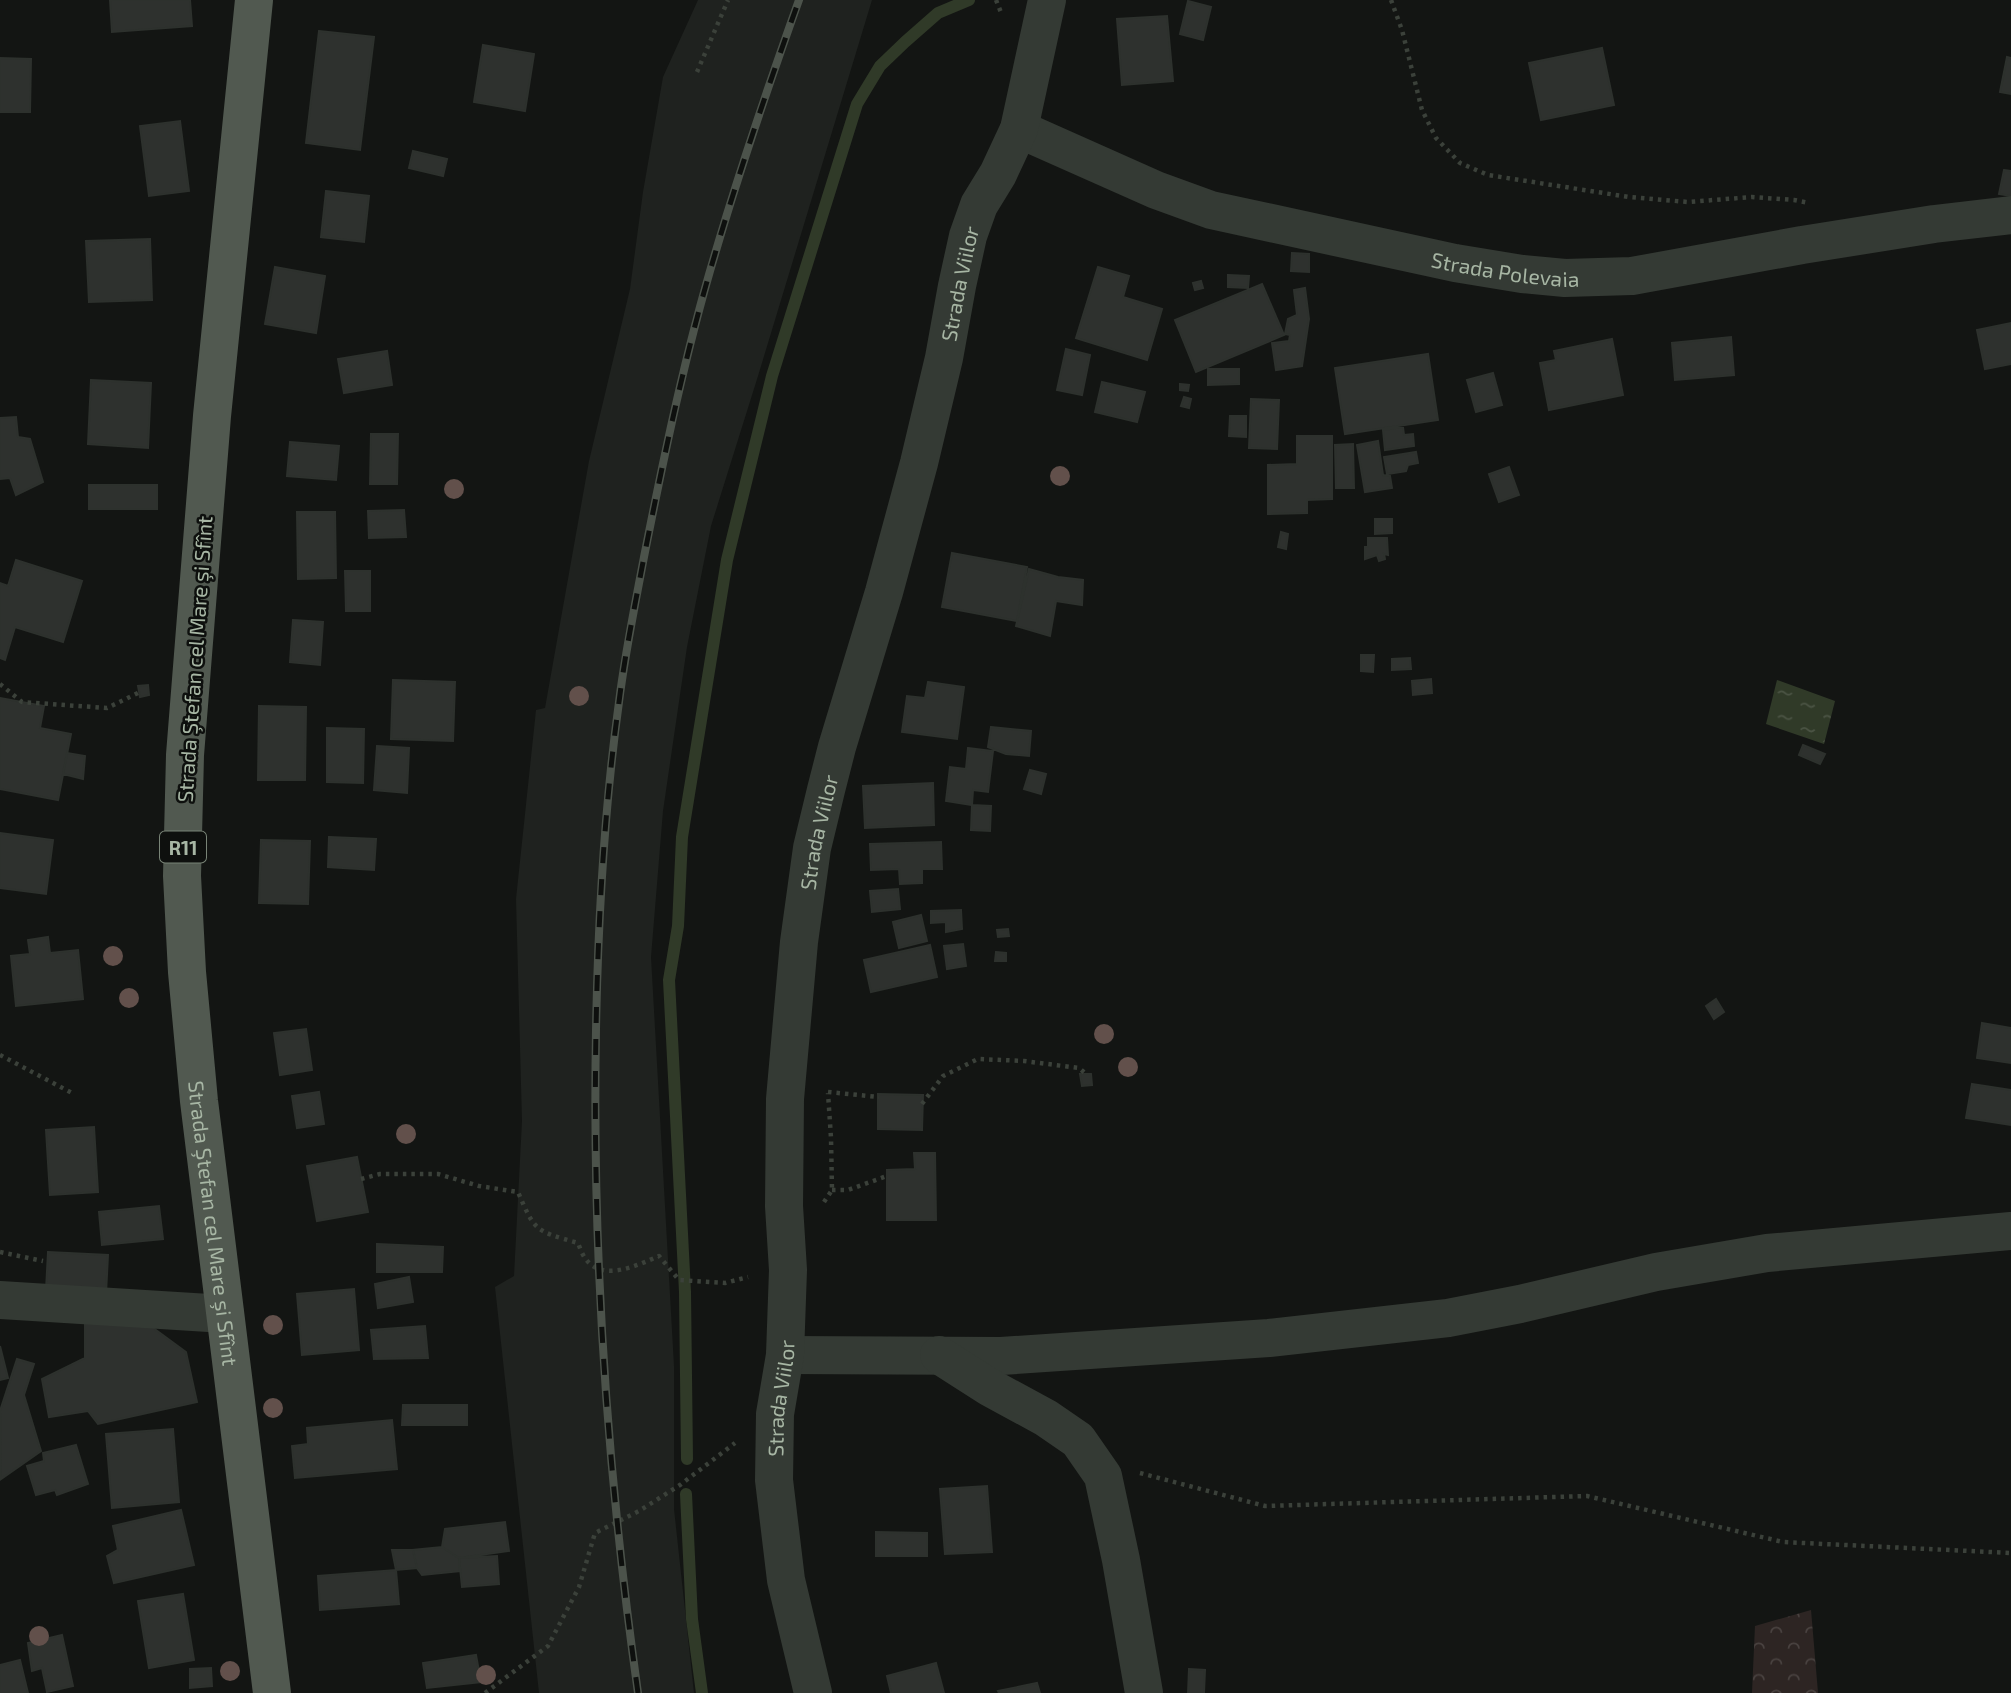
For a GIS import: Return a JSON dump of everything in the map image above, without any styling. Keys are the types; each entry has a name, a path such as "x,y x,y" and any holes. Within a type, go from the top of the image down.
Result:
{"main road":[{"name":"Strada Ştefan cel Mare şi Sfînt","path":"254,0 212,416 185,755 182,876 187,972 199,1101 272,1693"}],"street":[{"name":"Strada Viilor","path":"813,1693 786,1580 774,1480 775,1413 785,1355 788,1266 784,1206 785,1099 799,942 813,848 837,747 884,592 919,463 944,358 968,236 979,205 998,174 1019,129 1047,0"},
{"name":"Strada Polevaia","path":"1019,129 1156,190 1211,210 1455,263 1565,278 1632,276 1802,245 2011,215"},
{"path":"785,1355 1001,1356 1269,1338 1448,1318 1656,1272 1767,1253 2011,1231"},
{"path":"0,1300 225,1314"},
{"path":"939,1355 1078,1440 1103,1476 1144,1693"}],"path":[{"path":"697,72 728,0"},
{"path":"1391,0 1402,30 1422,110 1436,138 1460,163 1488,175 1629,197 1688,202 1752,197 1812,203"},
{"path":"0,684 22,702 107,708 139,692"},
{"path":"0,1055 72,1093"},
{"path":"922,1104 943,1076 978,1059 1079,1068 1086,1074"},
{"path":"361,1179 380,1174 438,1174 479,1186 518,1192 531,1221 546,1234 578,1243 586,1260 598,1269 610,1271 631,1268 659,1256 679,1280 725,1283 788,1266"},
{"path":"832,1190 848,1190 887,1176"},
{"path":"0,1252 47,1262"},
{"path":"485,1693 548,1646 579,1587 595,1533 639,1511 680,1485 775,1413"},
{"path":"1092,1460 1265,1506 1587,1496 1783,1542 2011,1553"}],"shaded area":[{"path":"698,0 872,0 711,526 687,647 663,811 651,957 674,1366 674,1509 694,1693 539,1693 495,1287 514,1276 522,1121 516,899 536,710 545,708 589,461 630,289 663,77"}],"green space":[{"path":"1811,1610 1818,1693 1752,1693 1755,1626"}],"water":[{"path":"1777,680 1835,701 1824,744 1766,724"}],"building":[{"path":"110,0 190,0 192,26 112,32"},
{"path":"1188,1 1211,7 1203,40 1180,34"},
{"path":"1167,16 1173,81 1122,85 1117,19"},
{"path":"319,31 374,37 360,150 306,143"},
{"path":"483,45 534,54 525,111 474,102"},
{"path":"1602,48 1614,105 1541,120 1529,63"},
{"path":"2007,57 2011,58 2011,94 2000,92"},
{"path":"0,58 31,59 30,112 0,112"},
{"path":"180,121 189,191 149,196 140,126"},
{"path":"413,151 447,159 443,176 409,168"},
{"path":"2004,170 2011,171 2011,196 1999,194"},
{"path":"326,191 369,196 364,242 321,237"},
{"path":"150,239 152,300 89,302 86,241"},
{"path":"1292,253 1309,254 1309,272 1291,271"},
{"path":"275,267 325,276 316,333 265,324"},
{"path":"1098,267 1129,276 1123,297 1162,309 1147,360 1076,338"},
{"path":"1228,275 1249,276 1248,288 1228,287"},
{"path":"1201,281 1203,288 1195,290 1193,283"},
{"path":"1262,284 1284,335 1196,372 1175,320"},
{"path":"1305,288 1309,319 1302,366 1276,370 1272,343 1289,341 1290,335 1285,334 1288,319 1297,315 1294,290"},
{"path":"2011,323 2011,364 1985,369 1977,330"},
{"path":"1731,337 1734,375 1675,380 1672,343"},
{"path":"1612,339 1623,395 1549,410 1540,363 1556,360 1554,351"},
{"path":"1066,349 1090,355 1082,395 1057,390"},
{"path":"387,351 392,385 344,393 338,359"},
{"path":"1428,354 1438,420 1345,434 1335,368"},
{"path":"1208,369 1239,369 1239,384 1208,385"},
{"path":"1493,373 1502,405 1476,412 1467,380"},
{"path":"91,380 151,383 148,448 88,444"},
{"path":"1102,382 1145,392 1137,422 1095,412"},
{"path":"1180,384 1189,385 1188,391 1180,390"},
{"path":"1184,397 1191,399 1189,408 1181,406"},
{"path":"1251,399 1279,400 1277,449 1249,448"},
{"path":"1230,416 1246,416 1246,437 1229,436"},
{"path":"16,417 18,437 30,439 43,482 16,495 10,478 0,479 0,418"},
{"path":"1403,427 1404,435 1413,434 1414,446 1385,450 1383,430"},
{"path":"371,434 398,434 397,484 370,484"},
{"path":"1297,436 1332,436 1332,499 1307,500 1307,513 1268,514 1268,465 1297,464"},
{"path":"1378,441 1383,475 1390,476 1392,488 1365,492 1357,445"},
{"path":"290,442 339,446 336,480 287,476"},
{"path":"1353,444 1354,488 1336,488 1335,445"},
{"path":"1416,452 1418,463 1408,465 1406,471 1387,474 1384,457"},
{"path":"1509,467 1519,495 1499,502 1489,474"},
{"path":"89,485 157,485 157,509 89,509"},
{"path":"404,510 406,537 369,538 368,511"},
{"path":"297,512 335,512 336,578 298,579"},
{"path":"1375,519 1392,519 1392,533 1375,534"},
{"path":"1281,532 1288,534 1286,549 1278,547"},
{"path":"1368,538 1387,538 1388,555 1384,554 1385,559 1379,561 1377,555 1365,559"},
{"path":"952,553 1027,567 1017,621 942,607"},
{"path":"16,560 82,581 63,642 15,627 5,660 0,658 0,583 8,586"},
{"path":"1029,569 1083,580 1082,605 1056,601 1050,636 1016,626"},
{"path":"345,571 370,571 370,611 346,611"},
{"path":"293,620 323,622 320,665 290,662"},
{"path":"1361,655 1374,655 1373,672 1361,671"},
{"path":"1410,658 1411,669 1392,670 1392,659"},
{"path":"1431,679 1432,693 1413,695 1412,681"},
{"path":"393,680 455,682 453,741 391,739"},
{"path":"928,682 964,687 957,739 902,732 907,696 925,698"},
{"path":"148,685 149,695 140,697 138,686"},
{"path":"0,698 44,706 40,728 71,734 58,800 0,789"},
{"path":"259,706 306,707 305,780 258,780"},
{"path":"991,727 1031,731 1029,756 1006,754 988,747"},
{"path":"327,728 364,729 363,783 327,782"},
{"path":"1803,745 1825,754 1820,764 1799,755"},
{"path":"377,746 409,748 407,793 374,790"},
{"path":"968,748 993,751 988,792 973,790 972,805 946,801 950,767 966,769"},
{"path":"67,753 85,756 83,779 63,774"},
{"path":"1030,770 1046,774 1041,794 1024,789"},
{"path":"933,783 934,825 865,828 863,786"},
{"path":"972,805 991,806 990,831 971,830"},
{"path":"0,833 53,840 46,894 0,888"},
{"path":"329,837 376,839 374,870 328,867"},
{"path":"261,840 310,841 308,904 259,903"},
{"path":"941,842 942,869 922,869 922,883 900,884 899,869 871,870 870,844"},
{"path":"898,889 900,909 872,912 870,891"},
{"path":"961,910 962,929 946,932 946,922 931,923 931,911"},
{"path":"921,915 927,941 899,948 893,922"},
{"path":"1008,929 1009,936 998,937 997,930"},
{"path":"48,937 50,953 78,950 83,999 16,1006 11,956 30,954 28,940"},
{"path":"963,944 966,966 947,969 944,946"},
{"path":"930,945 937,977 871,992 864,960"},
{"path":"996,952 1006,953 1006,961 995,961"},
{"path":"1716,999 1724,1012 1714,1019 1706,1006"},
{"path":"1982,1023 2011,1028 2011,1063 1977,1058"},
{"path":"306,1029 312,1070 280,1075 274,1033"},
{"path":"1080,1074 1091,1074 1092,1085 1082,1086"},
{"path":"1972,1084 2011,1090 2011,1125 1966,1118"},
{"path":"319,1092 324,1124 297,1128 292,1096"},
{"path":"878,1094 923,1095 922,1130 878,1129"},
{"path":"94,1127 98,1192 50,1195 46,1130"},
{"path":"914,1153 935,1153 936,1220 887,1220 887,1170 915,1169"},
{"path":"357,1157 368,1212 317,1221 307,1166"},
{"path":"159,1206 163,1239 102,1245 99,1212"},
{"path":"377,1244 443,1247 442,1272 377,1272"},
{"path":"48,1252 108,1255 106,1294 46,1290"},
{"path":"409,1277 413,1302 378,1308 375,1284"},
{"path":"354,1289 359,1350 302,1355 297,1294"},
{"path":"85,1322 145,1322 186,1352 197,1402 98,1424 88,1411 49,1417 42,1379 85,1358"},
{"path":"425,1326 428,1358 374,1359 371,1330"},
{"path":"0,1346 8,1378 0,1380"},
{"path":"17,1359 34,1364 24,1395 41,1451 1,1479 0,1411"},
{"path":"403,1405 467,1405 467,1425 402,1425"},
{"path":"392,1420 397,1469 295,1478 292,1446 308,1444 307,1428"},
{"path":"173,1429 179,1502 112,1508 106,1434"},
{"path":"76,1445 88,1484 57,1495 55,1490 36,1495 27,1466 44,1461 43,1453"},
{"path":"987,1486 992,1552 945,1554 940,1489"},
{"path":"181,1510 194,1565 114,1583 107,1556 118,1550 113,1526"},
{"path":"505,1522 509,1551 459,1558 442,1547 445,1529"},
{"path":"876,1532 927,1533 927,1556 876,1556"},
{"path":"442,1547 459,1558 460,1571 422,1575 417,1568 413,1550"},
{"path":"392,1550 413,1550 417,1568 396,1570"},
{"path":"497,1556 499,1584 462,1587 459,1558"},
{"path":"396,1570 399,1604 320,1610 318,1576"},
{"path":"183,1594 194,1660 149,1668 138,1601"},
{"path":"62,1635 73,1686 47,1692 42,1668 32,1671 28,1643"},
{"path":"476,1655 481,1682 427,1688 423,1663"},
{"path":"20,1660 28,1693 0,1693 0,1665"},
{"path":"936,1663 944,1693 891,1693 887,1676"},
{"path":"211,1668 212,1686 190,1688 190,1669"},
{"path":"1189,1669 1205,1670 1204,1693 1188,1693"},
{"path":"1037,1683 1040,1693 998,1691"}],"waterway":[{"path":"687,1459 685,1292 669,980 678,926 682,837 727,560 772,376 857,104 880,66 905,42 938,13 969,0"},
{"path":"686,1494 692,1619 702,1693"}],"railway":[{"path":"638,1693 610,1445 599,1279 595,1113 597,989 609,783 630,629 685,367 734,190 799,0"}]}
